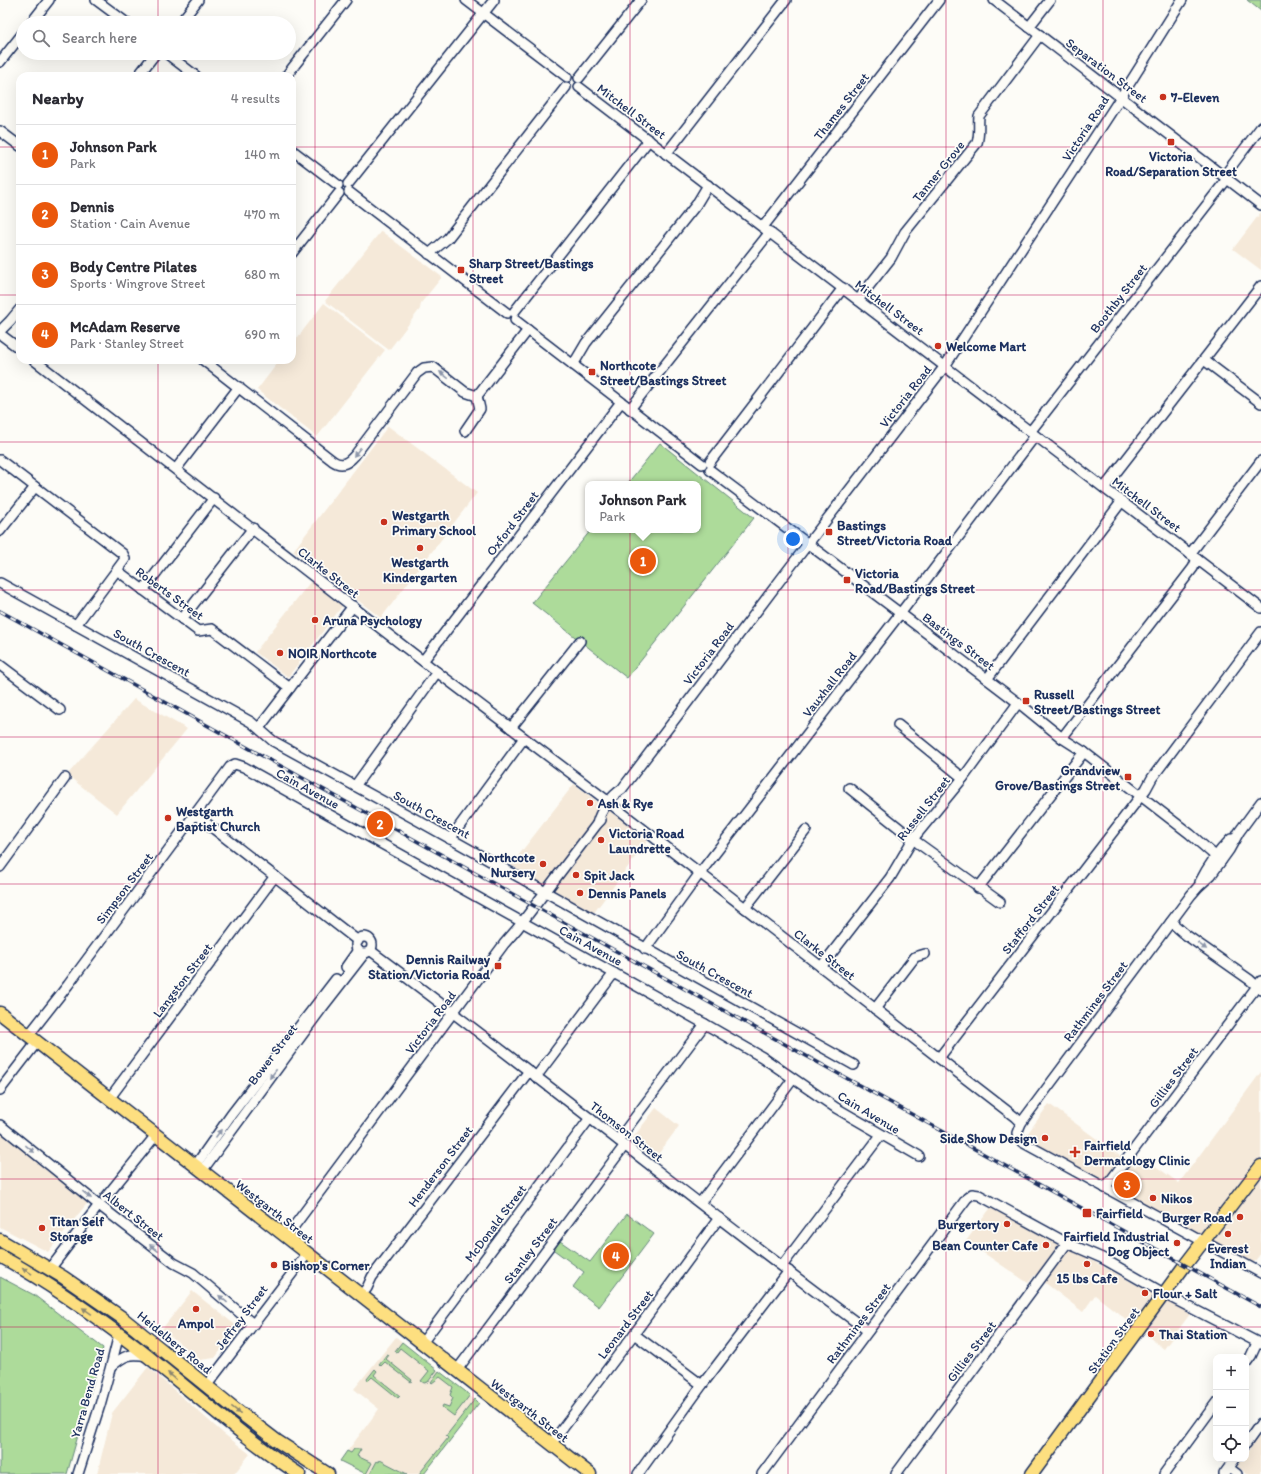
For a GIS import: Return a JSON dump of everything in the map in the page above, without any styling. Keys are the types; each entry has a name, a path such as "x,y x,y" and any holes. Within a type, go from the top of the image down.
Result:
{"main road":[{"name":"Westgarth Street","path":"0,1013 590,1474"},
{"name":"Station Street","path":"1032,1474 1164,1293 1261,1166"},
{"name":"Heidelberg Road","path":"0,1240 50,1269 127,1321 277,1441 328,1474"},
{"path":"0,1256 26,1270 54,1288 119,1334 243,1434 299,1474"},
{"name":"Yarra Bend Road","path":"119,1334 127,1321"},
{"name":"Jeffrey Street","path":"197,1397 206,1385"}],"street":[{"path":"36,16 49,0"},
{"path":"96,0 117,16"},
{"path":"185,16 198,0"},
{"path":"289,72 346,0"},
{"path":"466,0 567,77"},
{"path":"296,153 339,189 344,195 494,0"},
{"path":"579,82 574,75 567,77 564,82 566,87 573,90 641,0"},
{"path":"666,154 786,0"},
{"name":"Thames Street","path":"630,409 767,230 939,0"},
{"name":"Separation Street","path":"994,0 1261,205"},
{"path":"1029,27 1050,0"},
{"name":"Victoria Road","path":"286,1237 504,944 522,923 596,824 599,815 610,804 615,793 622,789 807,544 945,366 1121,97 1182,0"},
{"name":"Tanner Grove","path":"858,300 891,258 905,232 977,143 979,135 979,116 1040,35"},
{"path":"0,62 16,42"},
{"path":"141,72 151,60"},
{"path":"175,60 191,72"},
{"name":"Mitchell Street","path":"579,82 666,154 1261,608"},
{"path":"429,254 448,238 566,87"},
{"name":"Boothby Street","path":"1033,434 1261,127"},
{"path":"0,131 16,143"},
{"path":"512,315 649,140"},
{"path":"570,363 696,205 708,185"},
{"name":"Bastings Street","path":"348,188 429,254 512,315 528,330 630,409 707,465 807,544 987,679 1062,738 1084,752 1190,834 1221,856"},
{"path":"296,248 339,189"},
{"path":"438,260 448,238"},
{"path":"1104,488 1261,286"},
{"path":"707,465 843,288"},
{"path":"16,314 1,335 16,346"},
{"path":"477,396 528,330"},
{"path":"1204,360 1261,403"},
{"name":"Clarke Street","path":"39,364 700,873 1021,1123"},
{"path":"210,364 329,457 341,464 348,463 355,455 418,373 424,368 433,367 465,392 477,396"},
{"path":"176,469 239,387"},
{"path":"465,431 480,409 477,396"},
{"name":"Oxford Street","path":"423,661 621,402"},
{"name":"Vauxhall Road","path":"645,949 700,873 900,613 1033,434"},
{"name":"Roberts Street","path":"0,460 123,554 125,559 118,570 143,590 198,631 212,629 290,688"},
{"path":"1062,738 1193,568 1194,556 1261,461"},
{"path":"0,531 35,487"},
{"path":"143,590 214,498"},
{"path":"987,679 1122,502"},
{"path":"182,620 253,528"},
{"path":"76,625 118,570"},
{"name":"South Crescent","path":"0,583 252,722 273,741 854,1065"},
{"path":"259,728 352,606"},
{"name":"Stafford Street","path":"939,1058 1260,634"},
{"path":"511,728 580,641"},
{"path":"0,665 60,710"},
{"path":"355,786 438,672"},
{"name":"Russell Street","path":"821,967 890,878 913,839 963,778 1018,703"},
{"path":"898,725 963,778"},
{"path":"450,839 524,738"},
{"path":"978,888 1084,752"},
{"name":"Simpson Street","path":"0,1090 68,985 196,815 230,767 235,764 244,767"},
{"name":"Cain Avenue","path":"244,767 705,1024 762,1057 829,1104 919,1156"},
{"path":"0,867 65,778"},
{"path":"849,788 913,839 978,888 986,891 1000,902"},
{"name":"Rathmines Street","path":"1105,1188 1022,1142 1017,1133 1021,1123 1171,922 1198,887 1211,875 1221,856 1261,802"},
{"path":"196,815 358,941"},
{"path":"745,908 806,830"},
{"name":"Langston Street","path":"109,1099 275,876"},
{"path":"1171,922 1186,935 1260,986"},
{"path":"362,938 369,939 372,945 364,951 356,945 358,941 362,938"},
{"name":"Thomson Street","path":"364,951 454,1012 621,1143 868,1331"},
{"name":"Bower Street","path":"198,1168 231,1115 364,951"},
{"path":"875,1009 915,957 925,954"},
{"name":"Henderson Street","path":"359,1294 366,1281 372,1277 532,1074 614,973"},
{"name":"Gillies Street","path":"1105,1188 1260,986"},
{"name":"Stanley Street","path":"457,1370 705,1024"},
{"path":"700,1203 794,1078"},
{"name":"McDonald Street","path":"422,1343 590,1118"},
{"name":"Albert Street","path":"0,1125 102,1202 174,1263 193,1273 253,1324"},
{"path":"50,1269 156,1135"},
{"path":"638,1474 881,1135"},
{"path":"1105,1188 1261,1274"},
{"name":"Rathmines Street","path":"762,1474 967,1198 972,1194 979,1195 1068,1243"},
{"name":"Leonard Street","path":"551,1444 719,1218"},
{"path":"1068,1243 1102,1258 1259,1344 1249,1359"},
{"name":"Gillies Street","path":"896,1474 1068,1243"},
{"name":"Jeffrey Street","path":"206,1385 307,1254"},
{"name":"Yarra Bend Road","path":"78,1474 111,1367 119,1334"},
{"path":"634,1334 702,1385"},
{"path":"111,1367 124,1356 137,1354 147,1356"},
{"path":"1164,1474 1213,1407"},
{"path":"1249,1440 1261,1423"},
{"path":"1233,1462 1227,1471 1237,1474"}],"shaded area":[{"path":"1261,212 1261,270 1233,249"},
{"path":"381,231 442,277 421,303 420,309 389,350 325,301"},
{"path":"324,303 385,350 317,437 257,390 277,364 296,364 296,340"},
{"name":"Westgarth Primary School","path":"388,426 477,493 381,618 293,551"},
{"path":"311,581 343,605 288,677 255,652"},
{"path":"134,699 187,729 117,814 67,775"},
{"path":"574,784 648,840 593,914 511,865"},
{"path":"1261,1072 1261,1253 1252,1265 1025,1137 1049,1104 1135,1167 1143,1157 1179,1183"},
{"path":"656,1108 679,1126 656,1157 632,1139"},
{"path":"0,1130 89,1201 48,1252 0,1227"},
{"path":"992,1206 1190,1314 1164,1349 1095,1295 1083,1312 1035,1275 1028,1283 966,1241"},
{"name":"Ampol","path":"192,1291 238,1327 215,1358 200,1360 162,1329"},
{"path":"396,1337 479,1403 424,1474 366,1474 340,1461 379,1409 354,1389"},
{"path":"148,1367 224,1434 250,1454 234,1474 97,1474 112,1413"},
{"path":"1261,1434 1261,1474 1247,1474 1237,1466 1240,1462 1249,1462 1249,1450"}],"green space":[{"path":"1247,0 1261,0 1261,11"},
{"path":"660,443 754,518 627,678 532,603 589,533 701,533 701,481 629,481"},
{"path":"627,1214 654,1234 599,1307 573,1287 584,1272 554,1250 560,1241 590,1262"},
{"path":"0,1277 34,1295 103,1348 67,1474 0,1474"},
{"path":"402,1342 437,1370 428,1382 424,1383 421,1381 429,1371 400,1348 397,1352 395,1351"},
{"path":"387,1354 389,1355 386,1359 412,1380 411,1382 385,1362 381,1366 379,1364"},
{"path":"375,1369 377,1371 374,1375 400,1396 398,1398 372,1377 368,1381 367,1379"},
{"path":"439,1371 470,1395 454,1416 442,1407 443,1405 449,1407 453,1398 450,1395 453,1387 440,1377 432,1383 431,1382"},
{"path":"475,1399 479,1403 424,1474 419,1474 448,1438 446,1436"},
{"path":"354,1449 361,1449 357,1456 372,1463 366,1474 340,1461 347,1451 351,1453"},
{"path":"380,1460 407,1474 370,1474 377,1461 379,1462"}],"railway":[{"path":"0,611 1261,1307"}],"place":[{"name":"7-Eleven","path":"1163,97"},
{"name":"Victoria Road/Separation Street","path":"1171,142"},
{"name":"Sharp Street/Bastings Street","path":"461,270"},
{"name":"Welcome Mart","path":"938,346"},
{"name":"Northcote Street/Bastings Street","path":"592,372"},
{"name":"Westgarth Primary School","path":"384,522"},
{"name":"Bastings Street/Victoria Road","path":"829,532"},
{"name":"Westgarth Kindergarten","path":"420,548"},
{"name":"Johnson Park","path":"643,561"},
{"name":"Victoria Road/Bastings Street","path":"847,580"},
{"name":"Aruna Psychology","path":"315,620"},
{"name":"NOIR Northcote","path":"280,653"},
{"name":"Russell Street/Bastings Street","path":"1026,701"},
{"name":"Grandview Grove/Bastings Street","path":"1128,777"},
{"name":"Ash & Rye","path":"590,803"},
{"name":"Westgarth Baptist Church","path":"168,818"},
{"name":"Dennis","path":"380,824"},
{"name":"Victoria Road Laundrette","path":"601,840"},
{"name":"Northcote Nursery","path":"543,864"},
{"name":"Spit Jack","path":"576,875"},
{"name":"Dennis Panels","path":"580,893"},
{"name":"Dennis Railway Station/Victoria Road","path":"498,966"},
{"name":"Side Show Design","path":"1045,1138"},
{"name":"Fairfield Dermatology Clinic","path":"1075,1152"},
{"name":"Body Centre Pilates","path":"1127,1185"},
{"name":"Nikos","path":"1153,1198"},
{"name":"Fairfield","path":"1087,1213"},
{"name":"Burger Road","path":"1240,1217"},
{"name":"Burgertory","path":"1007,1224"},
{"name":"Titan Self Storage","path":"42,1228"},
{"name":"Everest Indian","path":"1228,1234"},
{"name":"Fairfield Industrial Dog Object","path":"1177,1243"},
{"name":"Bean Counter Cafe","path":"1046,1245"},
{"name":"McAdam Reserve","path":"616,1256"},
{"name":"15 lbs Cafe","path":"1087,1264"},
{"name":"Bishop's Corner","path":"274,1265"},
{"name":"Flour + Salt","path":"1145,1293"},
{"name":"Ampol","path":"196,1309"},
{"name":"Thai Station","path":"1151,1334"}]}
